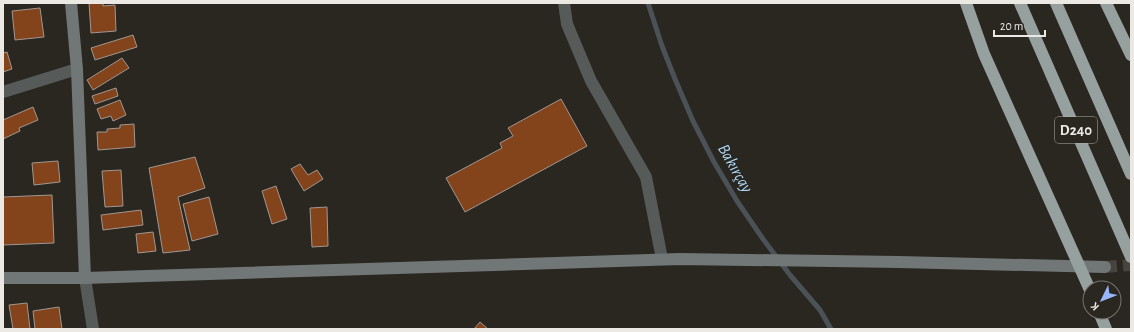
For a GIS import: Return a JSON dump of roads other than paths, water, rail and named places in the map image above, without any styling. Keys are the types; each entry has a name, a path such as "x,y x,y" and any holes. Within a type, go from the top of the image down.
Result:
{"highway":[{"path":"966,3 984,54 1086,280"},
{"name":"D240","path":"1020,3 1131,257"},
{"name":"D240","path":"1056,3 1131,174"},
{"path":"1106,3 1131,55"}],"main road":[{"path":"71,3 77,69 85,278"},
{"path":"3,278 85,278 662,259 899,262 1105,267"}],"street":[{"path":"564,3 567,24 591,80 646,178 662,259"},
{"path":"3,92 77,69"},
{"path":"85,278 93,329"}],"waterway":[{"name":"Bakırçay","path":"648,3 662,46 675,79 693,121 714,162 737,201 763,239 790,275 820,310 831,329"}],"tunnel":[{"path":"1105,267 1131,265"}]}
